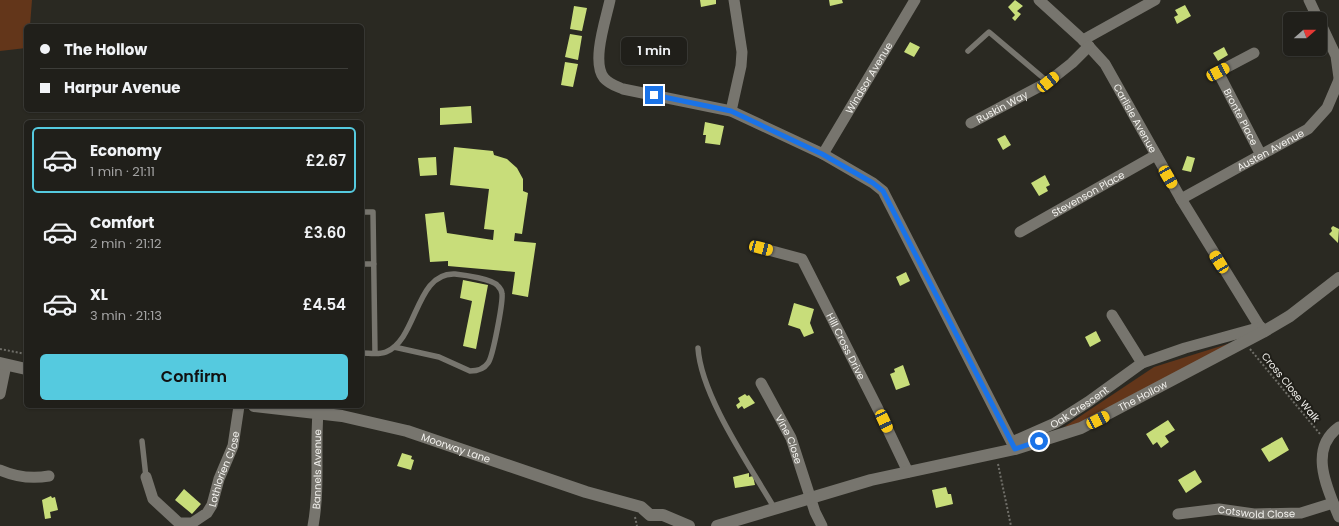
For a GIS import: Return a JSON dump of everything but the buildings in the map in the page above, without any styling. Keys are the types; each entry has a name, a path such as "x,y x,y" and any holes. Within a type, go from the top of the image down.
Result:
{"street":[{"path":"610,0 599,53 599,69 604,79 623,89 731,111 822,154 873,183 883,191 1013,445"},
{"path":"731,111 741,66 742,52 734,0"},
{"name":"Windsor Avenue","path":"822,154 914,0"},
{"name":"Carlisle Avenue","path":"1039,0 1086,43 1105,64 1181,199 1262,330"},
{"name":"Ruskin Way","path":"971,123 1048,82 1072,63 1086,43 1155,0"},
{"path":"1309,0 1315,12"},
{"name":"Austen Avenue","path":"1181,199 1308,128 1327,108 1339,79 1336,56 1327,37"},
{"name":"Bronte Place","path":"1254,53 1218,72 1261,155"},
{"name":"Stevenson Place","path":"1020,232 1156,155"},
{"name":"Hill Cross Drive","path":"761,248 802,259 875,402 908,472"},
{"name":"The Hollow","path":"717,526 811,498 908,472 996,453 1013,445 1081,428 1245,343 1262,330 1290,316 1339,278"},
{"path":"1112,315 1142,363"},
{"name":"Oak Crescent","path":"1013,445 1055,423 1088,402 1142,363 1185,348 1262,330"},
{"path":"0,394 3,364 24,369"},
{"name":"Vine Close","path":"761,383 791,438 822,526"},
{"name":"Lothlorien Close","path":"146,477 150,494 158,506 179,522 194,524 207,513 212,506 219,479 232,446 239,408"},
{"name":"Moorway Lane","path":"283,408 361,419 407,431 572,487 642,507 652,520 663,515 689,526"},
{"name":"Bannels Avenue","path":"313,526 318,487 316,442 318,413"},
{"path":"1339,427 1326,441 1322,452 1321,465 1333,503 1339,516"},
{"path":"0,470 24,477 38,478 49,476"},
{"name":"Cotswold Close","path":"1178,514 1218,509 1254,514 1301,513 1333,503"}],"lane":[{"path":"968,51 989,32 1048,82"},
{"path":"364,212 373,212 375,353"},
{"path":"364,264 374,264"},
{"path":"364,354 388,352 394,347 404,334 430,285 436,279 445,275 455,274 492,281 502,293 502,303 490,359 483,367 470,371 440,357 394,347"},
{"path":"698,348 699,364 712,398 728,429 775,509"},
{"path":"142,441 146,477"}],"path":[{"name":"Cross Close Walk","path":"1245,343 1315,430 1326,441"},
{"path":"0,349 24,354"},
{"path":"996,453 1010,526"}],"shaded area":[{"path":"0,0 32,0 30,24 24,24 24,48 0,51"},
{"path":"1237,341 1085,422 1064,427 1154,367"}],"route":[{"path":"654,95 731,111 822,154 873,183 883,191 1015,449 1039,441"}]}
